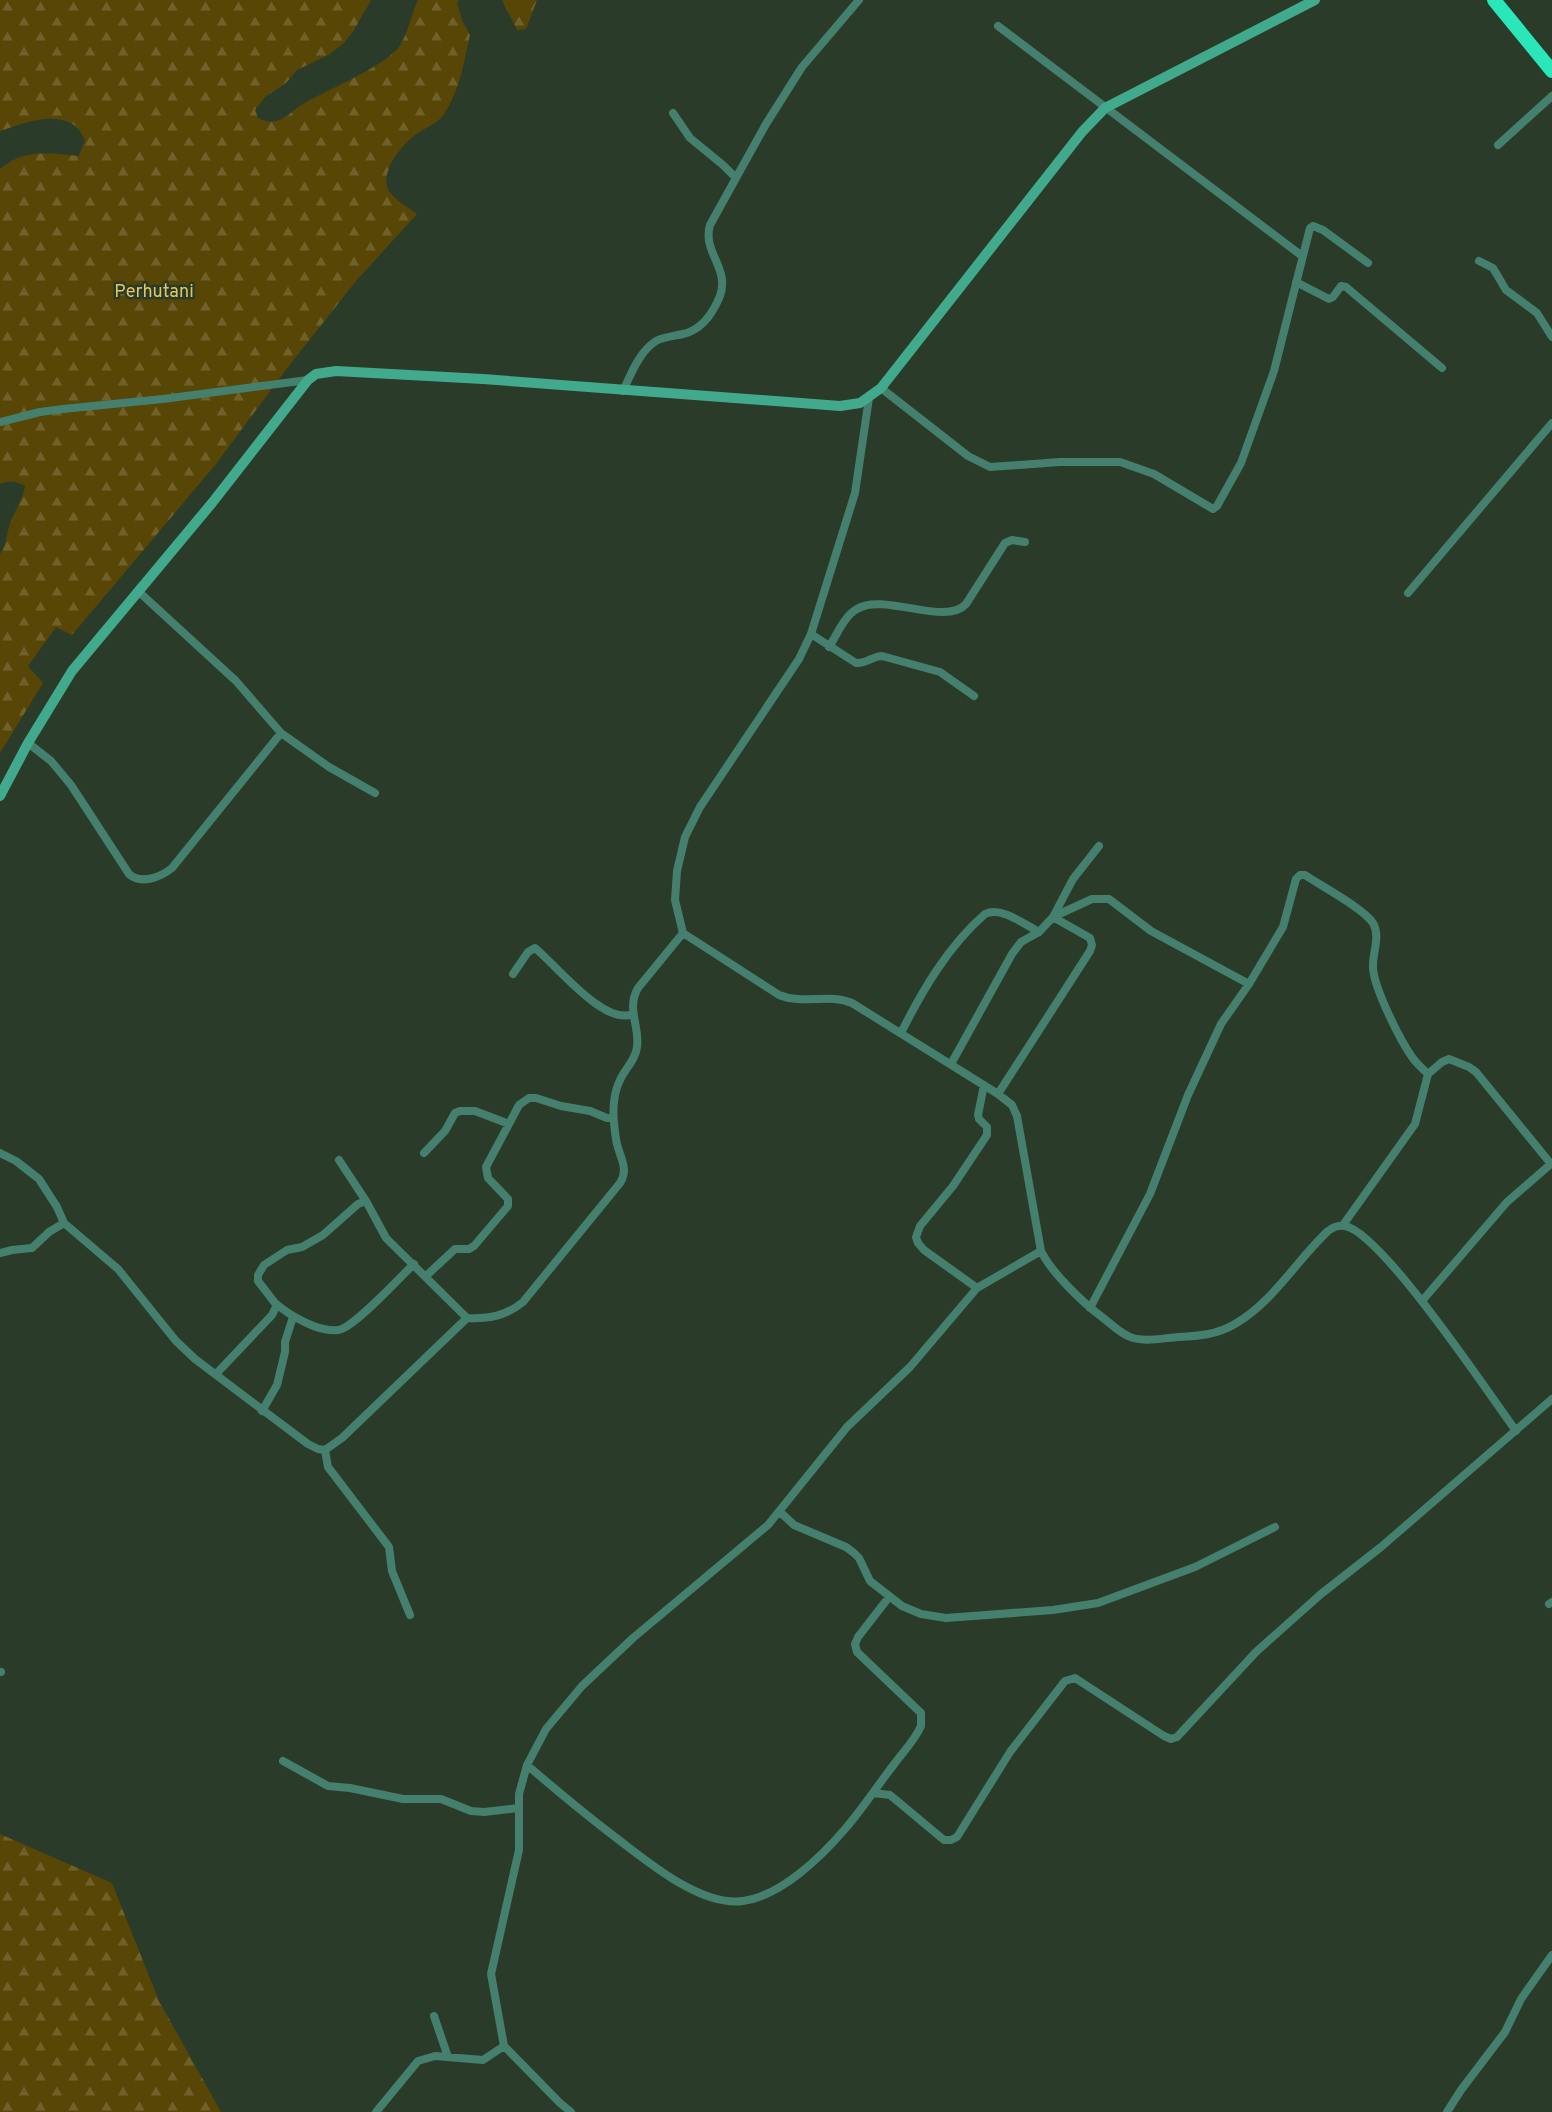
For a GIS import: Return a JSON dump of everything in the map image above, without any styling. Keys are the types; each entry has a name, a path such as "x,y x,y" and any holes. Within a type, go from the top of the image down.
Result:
{"highway":[{"path":"1494,0 1516,30 1552,71"}],"street":[{"path":"623,391 639,359 647,349 664,338 694,331 702,326 714,307 723,286 723,275 709,244 707,234 710,225 766,124 802,67 859,0"},
{"path":"0,796 28,743 72,672 212,503 308,380 316,374 336,371 483,379 840,406 855,404 869,398 880,388 1082,132 1105,108 1315,0"},
{"path":"998,26 1302,256"},
{"path":"1498,145 1552,96"},
{"path":"672,113 690,138 736,178"},
{"path":"880,388 968,456 982,464 995,467 1060,462 1119,462 1161,478 1213,509 1217,506 1241,464 1274,371 1309,229 1313,226 1323,230 1368,262"},
{"path":"1479,261 1493,268 1506,290 1538,313 1552,337"},
{"path":"1296,282 1329,299 1341,286 1346,287 1443,368"},
{"path":"0,422 40,412 308,380"},
{"path":"869,398 855,493 811,634 799,659 737,750 692,822 680,855 675,900 683,933 779,995 794,999 844,999 951,1064 1012,1105 1017,1116 1041,1251 1050,1266 1090,1308 1128,1336 1144,1340 1210,1335 1233,1325 1258,1306 1275,1291 1330,1230 1343,1225 1415,1124 1428,1074 1449,1059 1469,1067 1552,1164 1507,1202 1422,1300"},
{"path":"1408,593 1552,423"},
{"path":"830,647 850,615 865,605 876,604 957,612 966,604 1005,543 1012,540 1025,542"},
{"path":"138,591 236,681 281,733 329,767 375,793"},
{"path":"811,634 856,663 882,656 928,667 949,678 974,696"},
{"path":"28,743 60,771 129,874 134,879 142,880 163,874 172,868 281,733"},
{"path":"951,1064 1012,954 1021,942 1039,932 1053,917 1073,879 1099,846"},
{"path":"1090,1308 1150,1194 1188,1095 1221,1024 1249,984 1283,927 1299,875 1305,875 1360,911 1373,924 1376,941 1373,966 1378,988 1405,1047 1428,1074"},
{"path":"1053,917 1092,899 1109,899 1156,934 1249,984"},
{"path":"900,1033 921,993 958,943 985,914 1002,913 1039,932"},
{"path":"998,1094 1092,945 1089,938 1053,917"},
{"path":"339,1160 366,1201 386,1238 467,1318 497,1317 509,1312 523,1302 620,1183 625,1172 616,1142 615,1091 637,1048 632,1003 638,988 683,933"},
{"path":"513,974 528,952 535,948 603,1009 621,1016 633,1014"},
{"path":"977,1288 924,1250 916,1238 920,1226 953,1186 987,1135 987,1127 978,1115 984,1085"},
{"path":"426,1276 455,1249 469,1249 474,1246 508,1206 508,1199 491,1182 486,1167 519,1106 529,1098 536,1098 561,1106 590,1111 606,1118 614,1118"},
{"path":"424,1154 445,1131 455,1113 460,1111 475,1111 509,1124"},
{"path":"0,1154 16,1161 39,1179 57,1207 63,1223 118,1269 185,1350 262,1411 318,1449 325,1450 342,1438 467,1318"},
{"path":"366,1201 358,1204 323,1235 302,1247 287,1250 264,1265 258,1275 258,1281 275,1303 293,1317 336,1331 343,1329 356,1319 414,1264"},
{"path":"0,1253 32,1248 63,1223"},
{"path":"1343,1225 1362,1234 1422,1300 1515,1431"},
{"path":"571,2112 504,2046 491,1974 518,1857 519,1794 536,1744 582,1686 633,1638 759,1534 847,1427 910,1367 977,1288 1041,1251"},
{"path":"216,1374 272,1315 276,1307 275,1303"},
{"path":"262,1411 277,1385 285,1352 285,1342 293,1317"},
{"path":"873,1793 890,1795 944,1840 957,1838 1010,1752 1065,1681 1070,1678 1075,1678 1164,1736 1171,1739 1176,1737 1264,1645 1552,1398"},
{"path":"325,1450 328,1467 389,1547 392,1571 410,1615"},
{"path":"779,1511 794,1525 846,1547 854,1553 859,1558 870,1581 889,1597 921,1614 945,1618 1053,1610 1098,1603 1195,1567 1275,1527"},
{"path":"527,1765 567,1800 659,1871 685,1886 717,1900 730,1902 754,1899 780,1887 830,1846 873,1793 918,1731 922,1721 918,1709 857,1652 855,1644 858,1637 889,1597"},
{"path":"282,1761 328,1786 403,1799 441,1798 471,1811 518,1808"},
{"path":"1447,2112 1505,2032 1521,1999 1552,1955"},
{"path":"434,2016 448,2057"},
{"path":"376,2112 418,2061 435,2055 483,2060 504,2046"}],"green space":[{"name":"Perhutani","path":"0,0 371,0 344,43 330,54 297,70 286,83 265,97 255,110 258,118 269,122 283,118 303,104 368,70 391,55 402,42 418,0 459,0 457,3 462,20 470,35 461,76 444,114 406,143 394,158 387,175 389,191 398,201 417,214 356,281 216,464 72,635 56,627 28,666 43,683 0,753 0,554 25,486 12,482 0,484 0,169 9,162 28,155 47,153 79,156 85,140 74,125 56,119 27,122 0,131"},
{"path":"502,0 537,0 526,29 517,30"},
{"path":"0,1834 112,1883 159,2001 221,2112 0,2112"}]}
